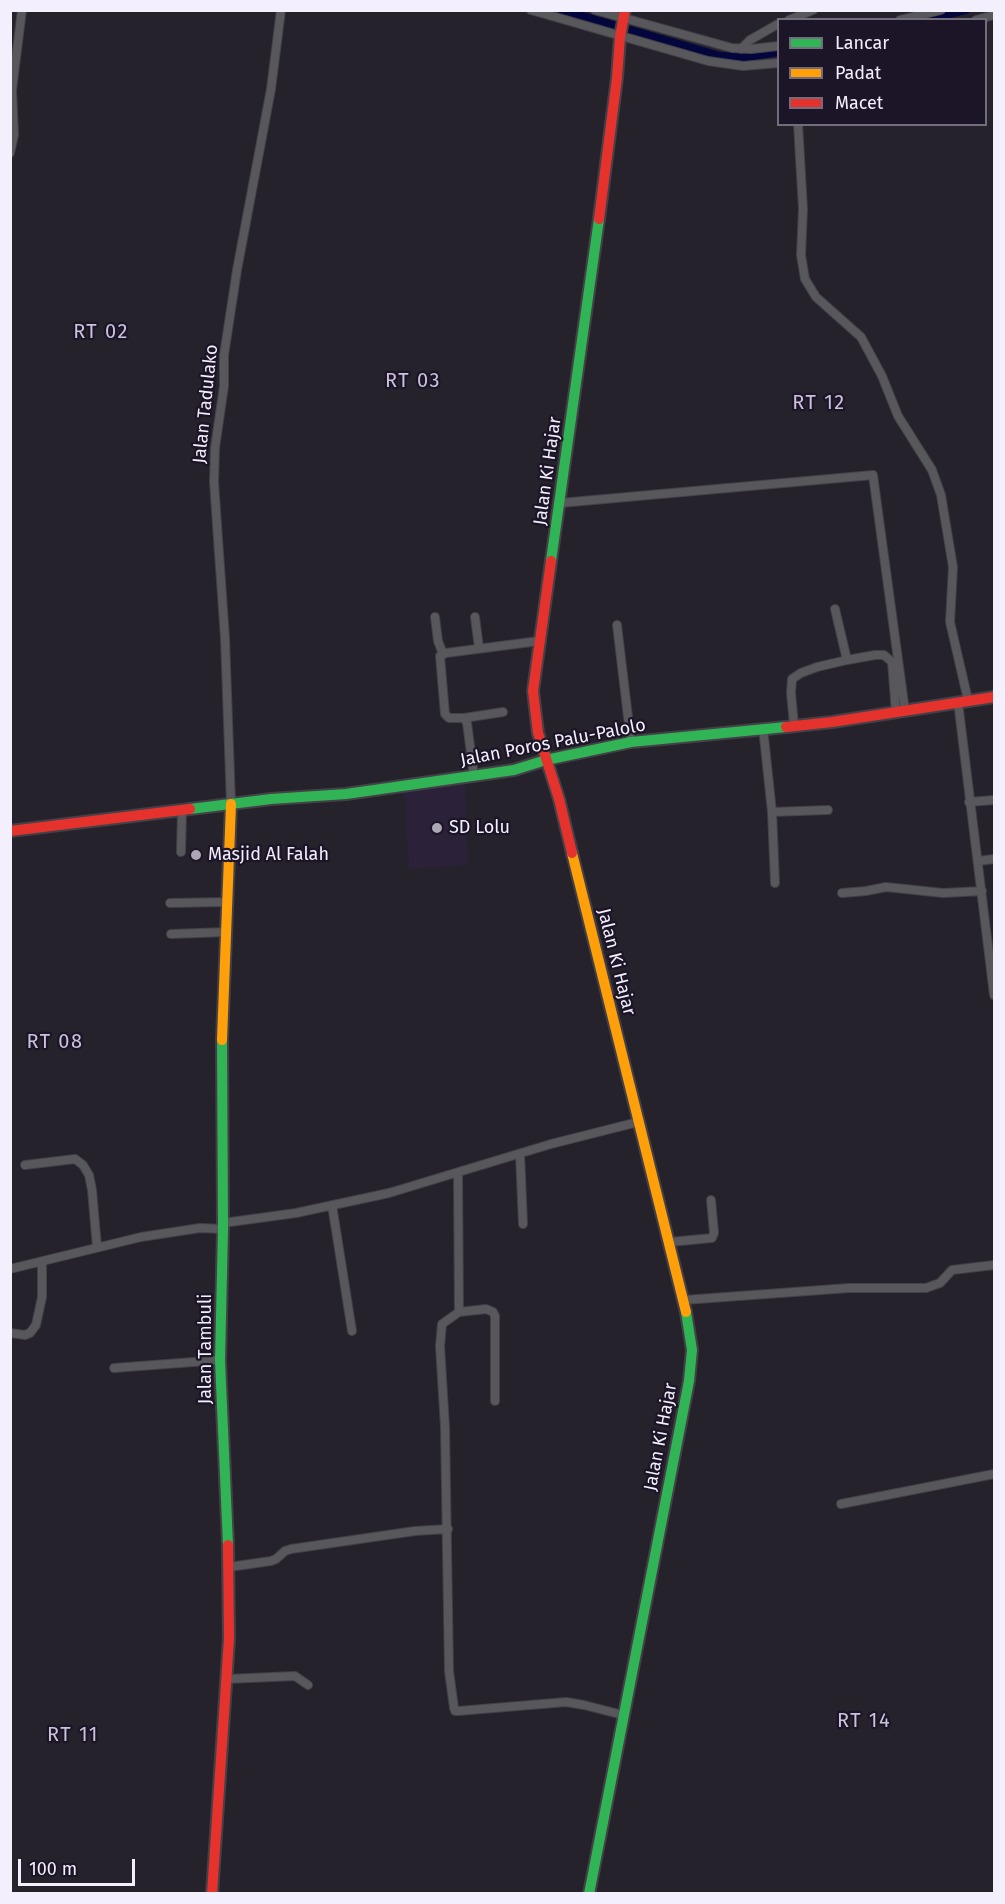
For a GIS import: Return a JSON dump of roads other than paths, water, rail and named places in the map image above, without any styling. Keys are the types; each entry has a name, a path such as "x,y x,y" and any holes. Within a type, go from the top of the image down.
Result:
{"street":[{"path":"10,153 14,135 12,90 21,10"},
{"name":"Jalan Tadulako","path":"231,804 225,638 214,482 215,448 224,386 224,355 237,270 271,89 281,10"},
{"path":"531,10 622,24 741,49 777,46"},
{"path":"595,10 622,24 734,66 777,63"},
{"path":"794,18 813,10"},
{"path":"908,18 941,10"},
{"name":"Jalan Ki Hajar","path":"590,1893 689,1381 692,1341 670,1242 638,1122 559,799 538,733 533,696 597,238 622,24"},
{"path":"741,49 750,40 777,25"},
{"path":"798,126 803,209 801,255 805,279 816,297 861,338 882,376 898,416 932,470 941,495 953,567 950,622 963,701 969,802 994,995"},
{"path":"560,503 873,475 901,712"},
{"path":"835,609 847,660"},
{"path":"435,617 442,654 440,661 446,716 464,718 503,711"},
{"path":"475,617 479,648"},
{"path":"617,625 631,742"},
{"path":"442,654 539,641"},
{"path":"794,725 792,679 801,673 847,660 881,655 891,659 901,712"},
{"name":"Jalan Poros Palu-Palolo","path":"10,831 182,809 346,794 514,770 546,760 631,742 901,712 994,696"},
{"path":"464,718 468,725 474,776"},
{"path":"763,728 772,812 775,883"},
{"path":"969,802 994,800"},
{"name":"Jalan Tambuli","path":"212,1893 227,1679 229,1567 220,1360 223,1226 222,1033 231,804"},
{"path":"181,852 182,809"},
{"path":"772,812 828,810"},
{"path":"978,861 994,859"},
{"path":"842,892 886,887 944,893 982,891"},
{"path":"170,903 228,902"},
{"path":"171,934 227,932"},
{"path":"10,1269 168,1232 223,1226 389,1193 638,1122"},
{"path":"520,1154 523,1224"},
{"path":"25,1165 75,1159 83,1165 92,1190 97,1247"},
{"path":"458,1173 459,1312"},
{"path":"670,1242 712,1238 714,1233 711,1200"},
{"path":"332,1205 352,1331"},
{"path":"10,1334 25,1335 30,1333 36,1325 42,1297 42,1262"},
{"path":"684,1300 849,1288 926,1288 940,1283 952,1270 994,1265"},
{"path":"495,1401 495,1316 486,1309 459,1312 444,1321 441,1338 446,1428 450,1671 455,1711 566,1702 623,1715"},
{"path":"114,1368 220,1360"},
{"path":"841,1504 994,1474"},
{"path":"229,1567 271,1561 291,1549 415,1531 447,1529"},
{"path":"227,1679 295,1676 308,1685"}],"waterway":[{"path":"562,10 720,56 747,57 777,52"},
{"path":"933,18 966,10"}],"place":[{"name":"SD Lolu","path":"437,828"},
{"name":"Masjid Al Falah","path":"196,855"}],"district":[{"name":"RT 02","path":"101,332"},
{"name":"RT 03","path":"413,381"},
{"name":"RT 12","path":"819,403"},
{"name":"RT 08","path":"55,1042"},
{"name":"RT 14","path":"864,1721"},
{"name":"RT 11","path":"73,1735"}]}
